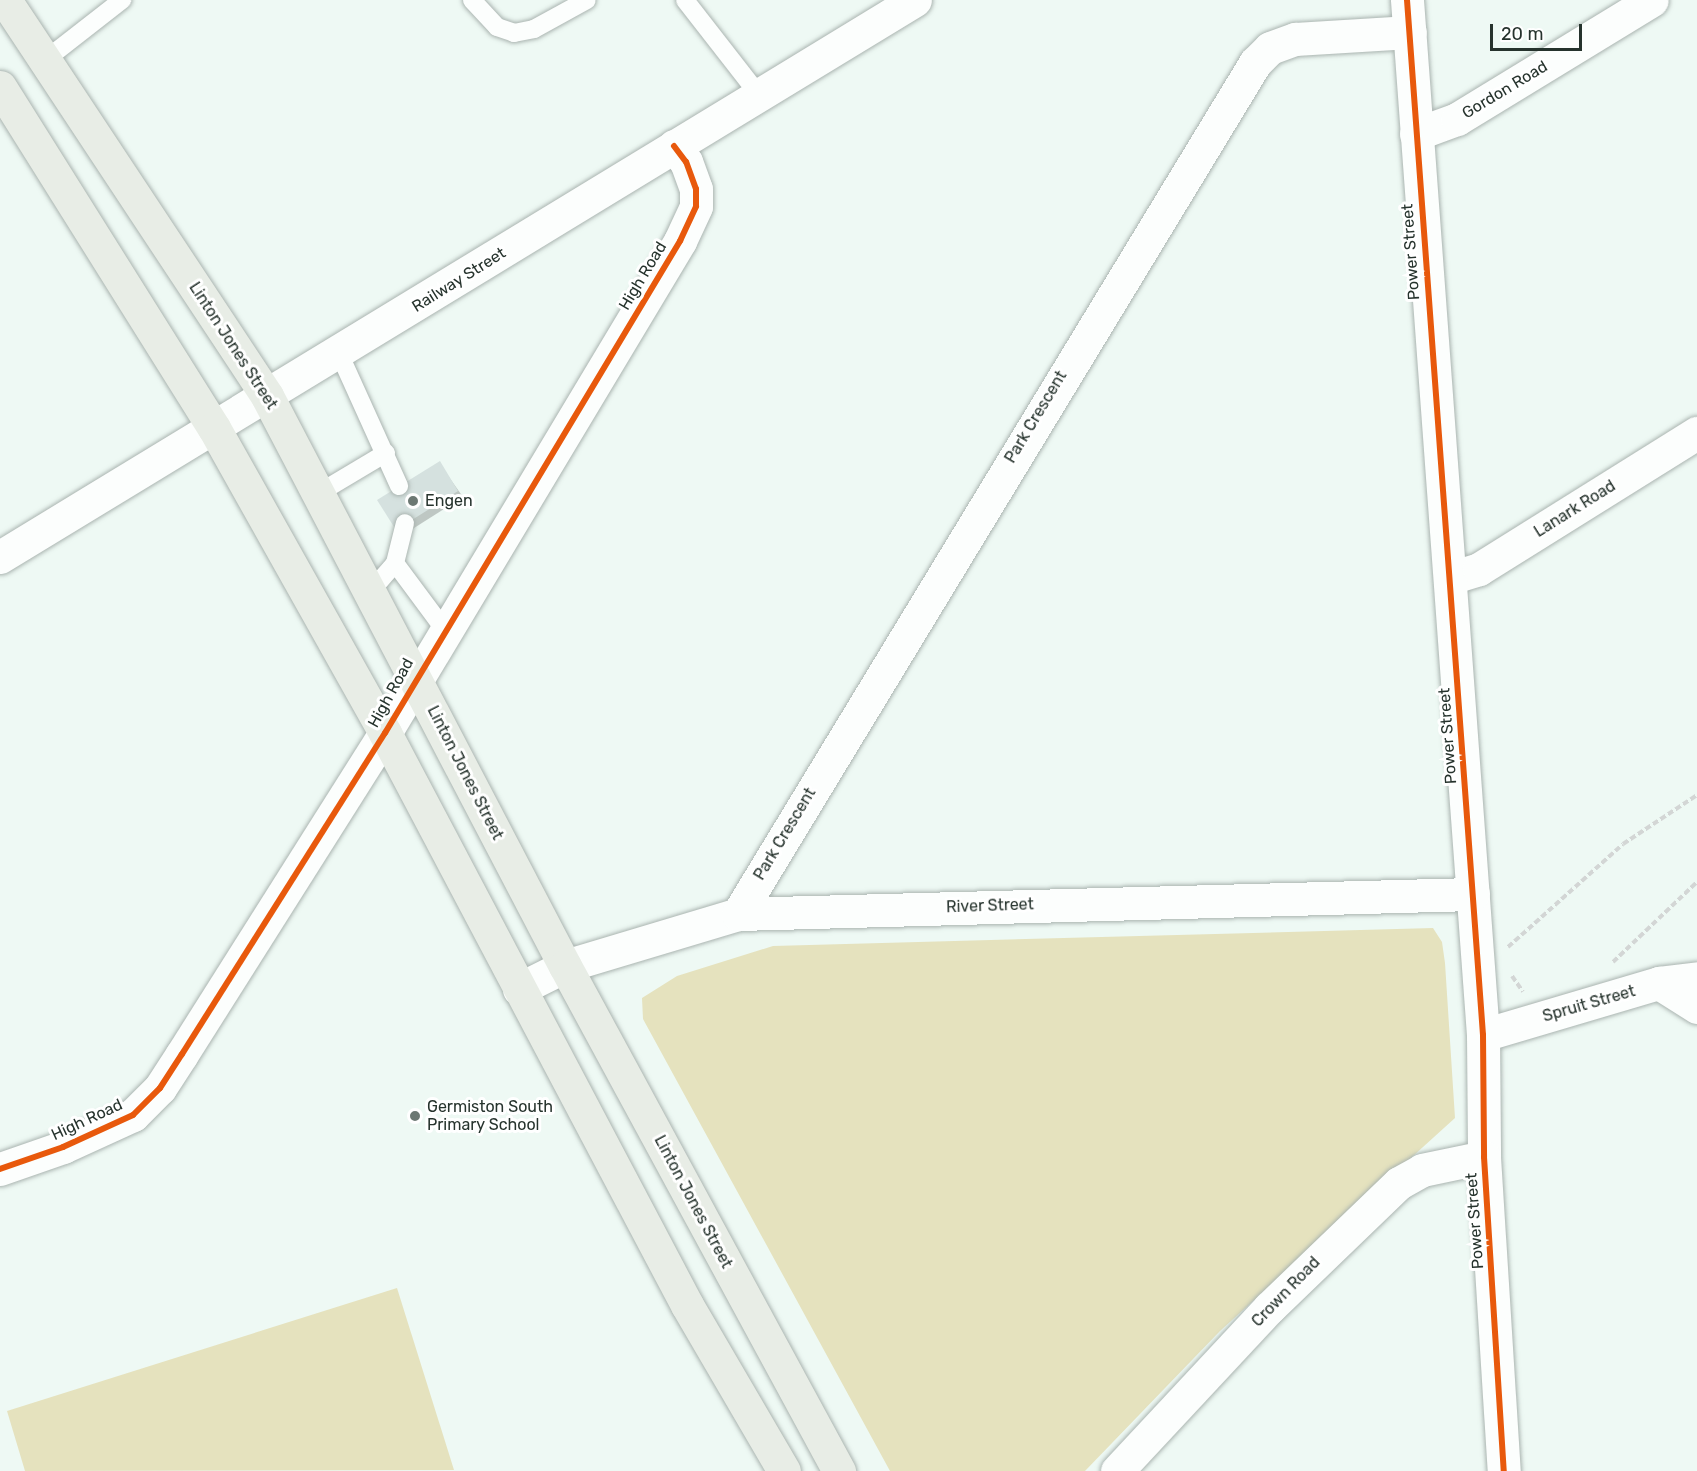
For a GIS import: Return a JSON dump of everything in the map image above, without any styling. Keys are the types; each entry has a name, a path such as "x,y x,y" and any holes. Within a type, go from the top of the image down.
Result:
{"main road":[{"name":"Linton Jones Street","path":"5,0 267,396 565,966 839,1471"},
{"path":"0,87 214,428 385,733 687,1305 784,1471"}],"street":[{"name":"Railway Street","path":"0,557 339,353 915,0"},
{"name":"Power Street","path":"1407,0 1483,1035 1484,1157 1504,1471"},
{"name":"Gordon Road","path":"1416,134 1457,119 1652,0"},
{"name":"Park Crescent","path":"738,914 1255,63 1270,48 1294,39 1410,32"},
{"name":"High Road","path":"0,1169 102,1131 133,1115 160,1088 385,733 415,676 691,220 696,189 686,162 674,146"},
{"name":"Lanark Road","path":"1450,578 1479,569 1697,432"},
{"name":"River Street","path":"519,989 565,966 738,914 1473,894"},
{"name":"Spruit Street","path":"1483,1035 1659,983 1697,978"},
{"path":"1659,983 1697,1007"},
{"name":"Crown Road","path":"1117,1471 1269,1308 1399,1183 1422,1170 1484,1157"}],"lane":[{"path":"45,60 122,0"},
{"path":"472,0 496,27 514,33 534,29 587,0"},
{"path":"685,0 759,95"},
{"path":"339,353 399,486"},
{"path":"319,494 386,453"},
{"path":"370,592 395,563 405,523"},
{"path":"395,563 444,629"}],"path":[{"path":"1506,949 1623,844 1697,795"},
{"path":"1605,970 1697,882"},
{"path":"1510,974 1528,999"}],"shaded area":[{"path":"1433,928 1442,942 1445,963 1455,1118 1220,1331 1085,1471 890,1471 643,1019 642,998 677,976 773,946"},
{"path":"397,1288 454,1470 25,1471 7,1411"}],"building":[{"path":"440,461 458,491 396,530 377,500"}],"cycle path":[{"path":"1407,0 1483,1035 1484,1157 1504,1471"},
{"path":"0,1169 63,1147 133,1115 160,1088 385,733 680,241 696,206 696,189 686,162 674,146"}],"place":[{"name":"Engen","path":"413,501"},
{"name":"Germiston South Primary School","path":"415,1116"}]}
